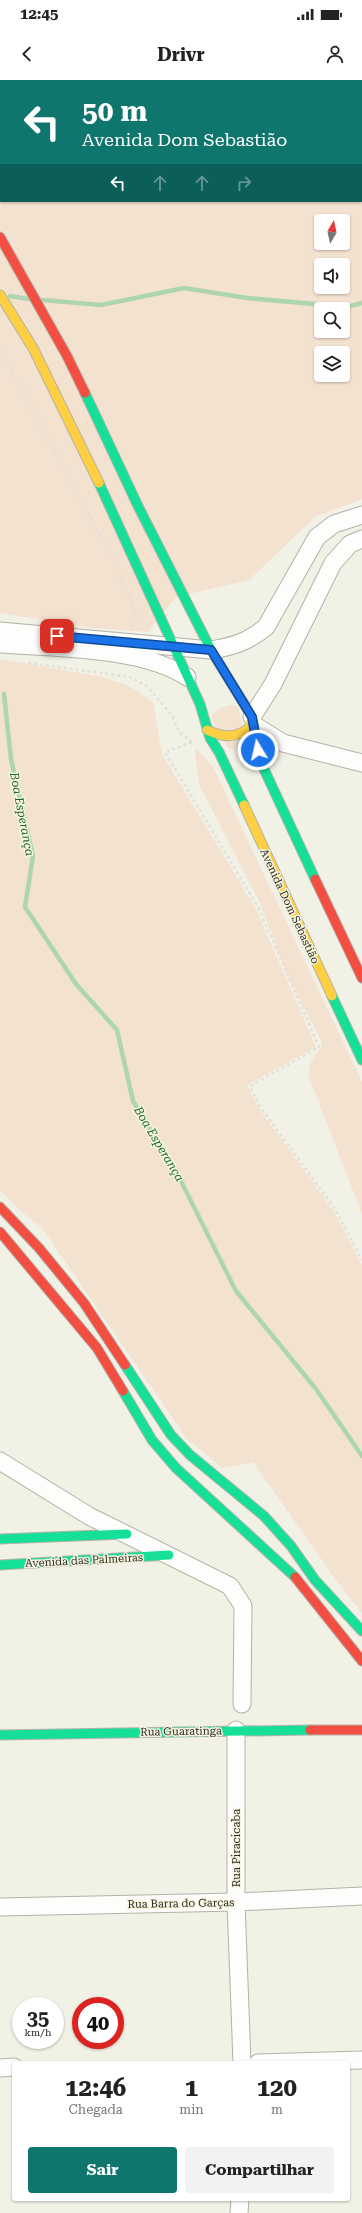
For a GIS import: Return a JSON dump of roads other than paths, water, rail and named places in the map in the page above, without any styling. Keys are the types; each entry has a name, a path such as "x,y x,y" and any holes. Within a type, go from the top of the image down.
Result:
{"street":[{"path":"0,237 67,356 138,506 253,725 264,769 362,978"},
{"path":"0,295 33,348 117,520 187,677"},
{"path":"0,632 174,647 215,655 254,637 266,627 317,537 334,524 362,515"},
{"path":"207,730 220,736 236,736 253,725 333,562 350,544 362,539"},
{"path":"0,644 123,655 151,661 187,677"},
{"name":"Avenida Dom Sebastião","path":"187,677 200,704 207,730 219,752 362,1060"},
{"path":"253,725 283,743 362,763"},
{"path":"0,1207 39,1248 84,1303 171,1435 190,1455 264,1516 291,1546 315,1580 362,1631"},
{"path":"0,1232 97,1348 152,1440 176,1468 297,1578 362,1660"},
{"path":"0,1461 90,1516 230,1586 243,1606 242,1704"},
{"path":"0,1539 127,1534"},
{"name":"Avenida das Palmeiras","path":"0,1565 169,1555"},
{"name":"Rua Guaratinga","path":"0,1735 236,1730 362,1730"},
{"name":"Rua Piracicaba","path":"236,1730 236,1902 242,2061"},
{"name":"Rua Barra do Garças","path":"0,1907 236,1902 362,1896"},
{"path":"327,2061 362,2060"},
{"path":"0,2068 12,2067"},
{"path":"239,2213 240,2201"}],"waterway":[{"path":"43,300 101,305 184,288 247,298 347,307 362,303"},
{"path":"10,296 28,299"},
{"name":"Boa Esperança","path":"4,694 11,759 33,856 25,907 76,984 117,1030 133,1101 181,1181 236,1291 316,1389 362,1456"}]}
